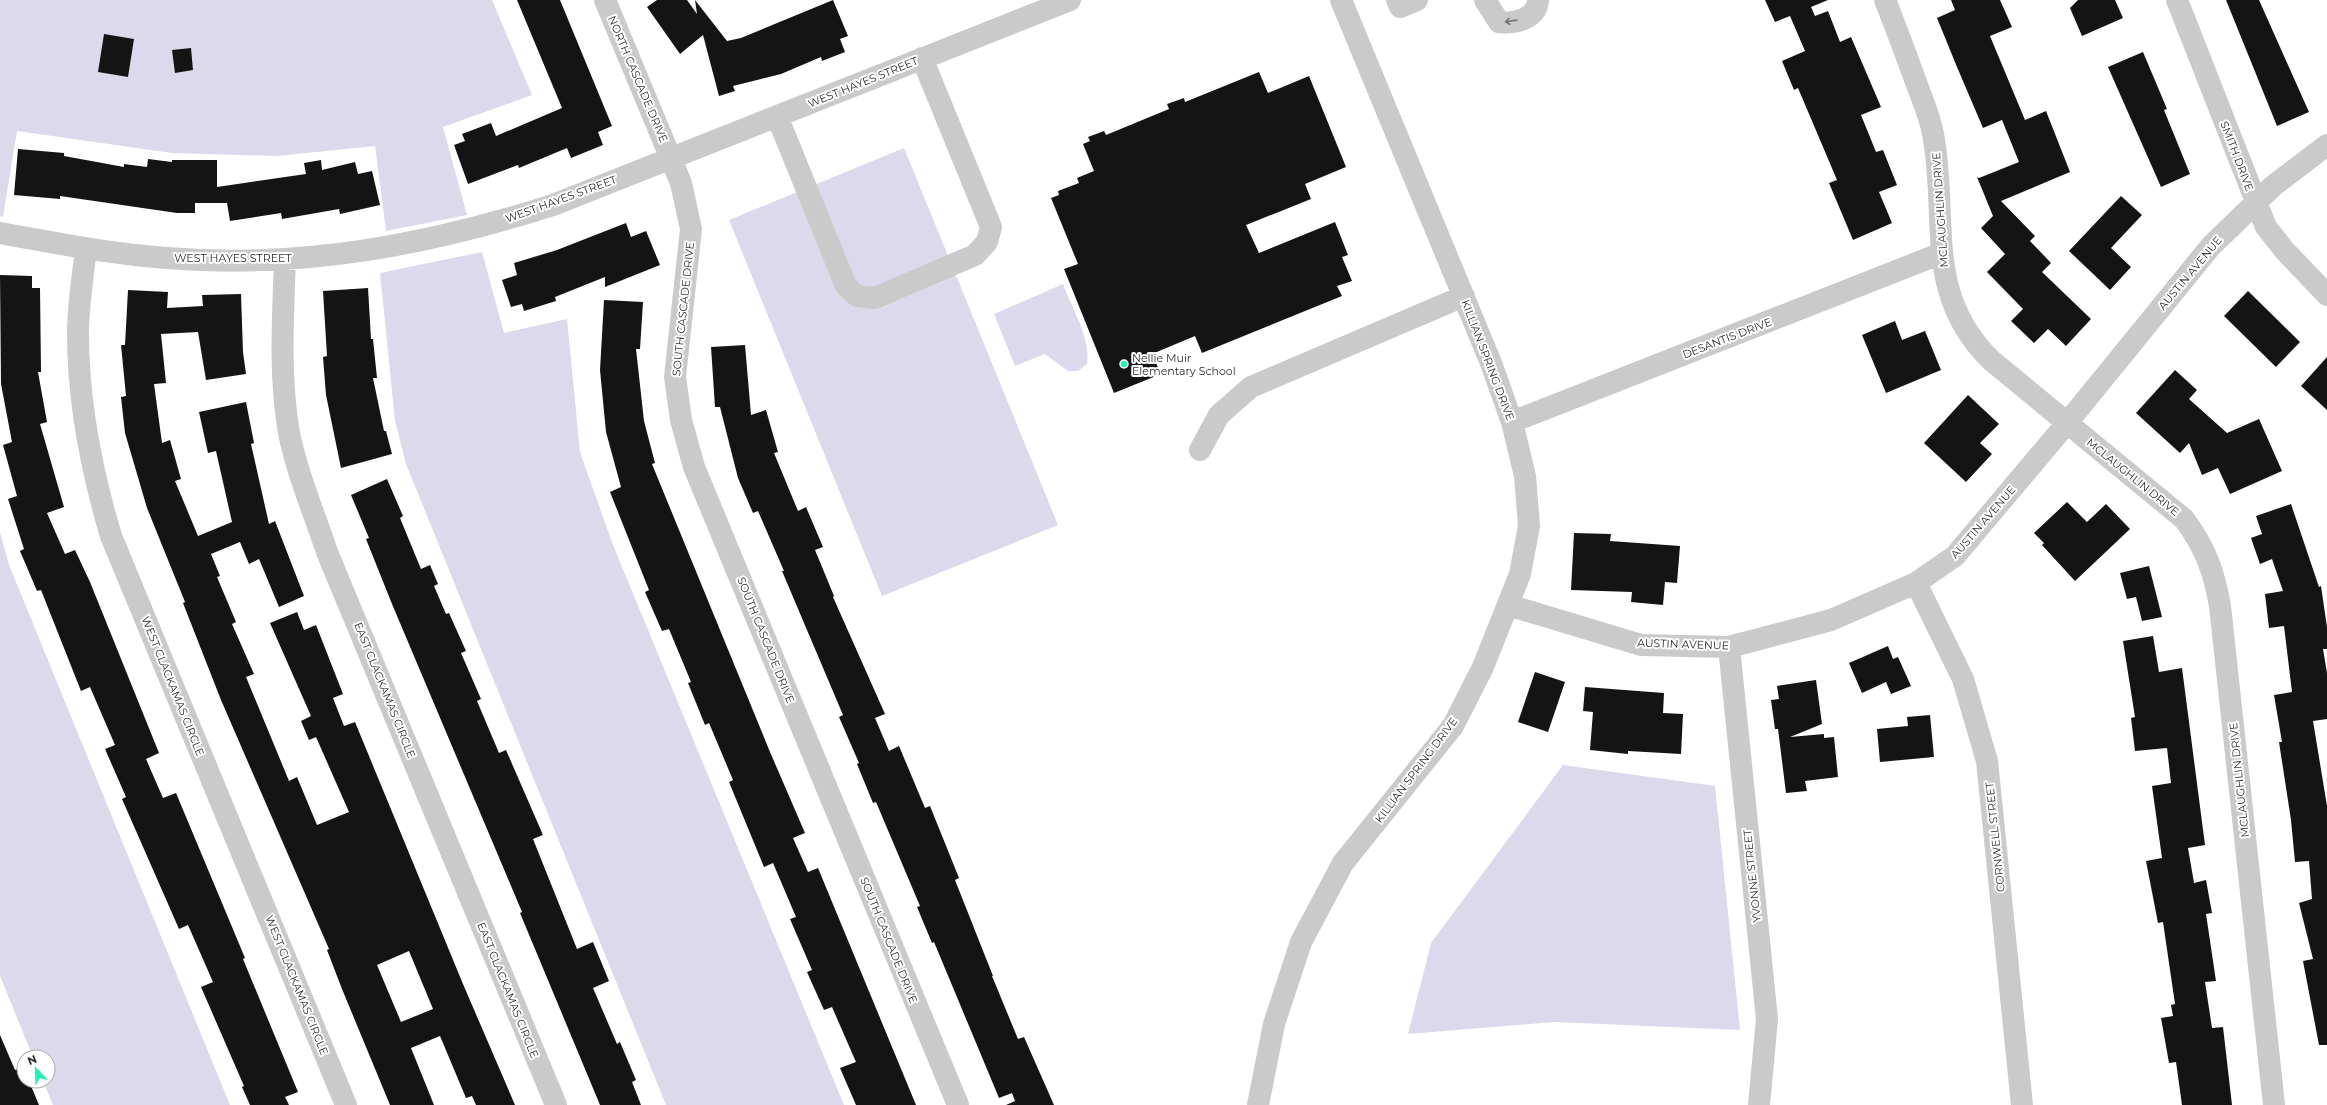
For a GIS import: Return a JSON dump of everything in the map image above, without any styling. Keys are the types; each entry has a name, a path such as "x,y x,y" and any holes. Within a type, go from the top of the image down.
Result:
{"street":[{"name":"NORTH CASCADE DRIVE","path":"605,0 671,158"},
{"name":"WEST HAYES STREET","path":"0,233 86,248 168,258 285,260 376,250 470,230 553,204 1070,0"},
{"name":"KILLIAN SPRING DRIVE","path":"1258,1105 1274,1024 1301,942 1343,863 1453,726 1483,667 1520,574 1529,526 1525,476 1512,422 1491,363 1341,0"},
{"path":"1397,0 1400,7 1417,0"},
{"path":"1486,0 1499,22 1510,23 1529,17 1537,6 1538,0"},
{"name":"MCLAUGHLIN DRIVE","path":"1885,0 1933,134 1946,286 1970,339 1992,361 2184,519 2198,538 2212,569 2220,606 2274,1105"},
{"name":"SMITH DRIVE","path":"2177,0 2266,227 2276,240 2327,295"},
{"path":"777,116 846,286 858,296 875,298 975,255 987,242 991,227 922,58"},
{"name":"AUSTIN AVENUE","path":"1508,605 1641,645 1729,647 1831,620 1916,583 1955,556 2067,423 2212,246 2255,202 2283,177 2327,145"},
{"name":"SOUTH CASCADE DRIVE","path":"671,158 681,183 691,229 675,377 681,420 694,467 958,1105"},
{"name":"WEST CLACKAMAS CIRCLE","path":"86,248 78,331 80,392 88,445 98,491 109,528 346,1105"},
{"name":"DESANTIS DRIVE","path":"1512,422 1942,253"},
{"name":"EAST CLACKAMAS CIRCLE","path":"285,260 282,334 284,390 289,434 304,485 330,559 556,1105"},
{"path":"1200,450 1219,415 1251,387 1464,296"},
{"name":"CORNWELL STREET","path":"1916,583 1963,679 1988,762 2022,1105"},
{"name":"YVONNE STREET","path":"1729,647 1767,1019 1759,1105"}],"shaded area":[{"path":"0,0 492,0 532,95 443,127 467,215 386,231 375,146 277,156 172,153 17,131 3,217 0,216"},
{"path":"904,148 1058,525 882,596 729,220"},
{"path":"482,252 504,333 567,319 580,452 613,545 844,1105 666,1105 406,464 395,421 380,273"},
{"path":"1063,284 1084,334 1087,364 1078,371 1068,371 1045,354 1015,366 994,314"},
{"path":"0,532 9,565 230,1105 53,1105 46,1089 56,1089 56,1049 30,1049 0,976"},
{"path":"1563,765 1715,786 1740,1030 1555,1022 1408,1034 1431,943"}],"building":[{"path":"517,0 560,0 612,126 598,132 603,145 571,158 567,148 519,168 518,165 468,184 454,145 465,141 462,134 491,123 496,136 562,108"},
{"path":"657,0 687,0 697,14 695,0 727,41 741,38 833,0 848,36 840,39 845,52 822,61 821,57 781,74 733,86 735,91 719,96 703,35 680,54 647,7"},
{"path":"1765,0 1828,0 1811,7 1815,16 1828,11 1840,42 1851,37 1881,107 1861,115 1876,152 1883,150 1897,185 1879,192 1892,223 1853,240 1829,183 1837,180 1798,88 1794,90 1782,61 1805,51 1790,16 1775,22"},
{"path":"1951,0 2000,0 2012,27 1990,36 2025,120 2046,111 2070,172 2001,201 2035,236 2030,241 2051,263 2042,272 2091,319 2066,346 2048,329 2034,343 2011,321 2023,309 1987,272 2005,254 1981,228 1993,216 1977,177 1979,178 2019,162 2002,120 1983,128 1957,67 1937,18 1955,10"},
{"path":"2078,0 2115,0 2123,18 2082,36 2070,8"},
{"path":"2226,0 2259,0 2309,112 2277,126"},
{"path":"104,34 134,39 128,77 98,72"},
{"path":"191,48 193,70 175,73 172,50"},
{"path":"2143,52 2167,109 2164,110 2190,174 2161,187 2108,67"},
{"path":"1259,72 1268,93 1309,76 1346,167 1305,184 1311,199 1246,225 1259,253 1335,222 1348,255 1342,257 1352,281 1337,286 1342,296 1202,353 1195,336 1152,354 1161,374 1114,393 1064,269 1078,264 1051,198 1059,195 1058,191 1079,183 1077,178 1094,171 1083,144 1090,141 1088,137 1104,131 1106,135 1169,109 1167,104 1184,98 1185,102"},
{"path":"18,149 64,153 64,156 124,167 124,164 147,167 148,159 172,162 172,160 217,160 217,187 306,174 304,163 321,160 322,170 355,162 358,174 372,171 380,205 340,214 339,209 282,219 281,213 230,221 227,203 195,203 195,213 177,213 60,196 60,199 14,195"},
{"path":"2121,196 2142,215 2111,248 2131,267 2110,290 2069,251"},
{"path":"626,223 631,237 646,231 660,265 605,287 605,277 555,297 556,301 524,311 522,304 511,307 502,280 517,275 514,263 557,250"},
{"path":"0,275 32,276 32,288 40,288 41,372 38,372 47,422 40,424 64,507 47,513 65,554 75,550 90,582 159,753 146,759 163,798 176,793 245,958 243,959 298,1092 285,1097 289,1105 250,1105 242,1087 244,1086 201,987 213,982 188,925 179,929 122,799 126,797 105,749 115,745 90,687 81,691 41,590 37,591 20,551 24,549 8,499 17,496 3,445 12,442 1,384"},
{"path":"368,288 371,339 373,339 377,378 373,378 384,431 386,431 392,454 341,468 326,395 323,357 327,356 323,291"},
{"path":"128,290 168,292 167,308 203,306 202,295 241,294 243,352 246,374 206,380 198,332 161,334 166,383 154,384 162,443 170,440 181,479 175,481 198,536 232,522 216,451 208,453 199,412 246,402 254,443 251,444 269,524 275,521 304,596 279,607 259,559 249,564 240,542 211,554 220,576 217,577 236,622 232,624 254,674 246,677 289,781 297,777 317,825 349,812 316,737 309,740 301,721 311,716 270,623 297,612 304,630 316,625 343,694 333,698 344,726 355,722 463,984 515,1105 476,1105 472,1096 466,1098 440,1036 411,1048 434,1105 390,1105 342,989 327,950 329,949 221,700 183,603 185,602 147,508 125,433 121,397 126,396 121,345 125,345","holes":["409,951 433,1009 401,1022 377,965"]},
{"path":"2248,291 2300,342 2276,367 2224,316"},
{"path":"604,300 643,302 640,349 636,349 644,421 655,463 652,464 770,752 805,833 793,838 808,872 818,868 916,1105 856,1105 840,1068 856,1062 832,1007 824,1010 807,972 812,970 790,919 796,917 773,863 764,867 729,782 733,780 709,723 705,725 688,683 691,682 669,629 662,631 645,592 649,590 610,492 621,487 606,432 600,370"},
{"path":"1895,321 1902,340 1925,331 1941,370 1886,393 1862,335"},
{"path":"745,345 751,415 766,410 778,452 774,453 798,511 806,507 823,547 815,550 834,596 833,597 885,714 875,718 889,751 899,746 925,808 930,806 959,878 955,880 1018,1039 1024,1037 1054,1105 1006,1105 1015,1101 1012,1093 999,1098 934,942 932,943 917,907 920,906 876,802 873,803 857,764 859,763 839,717 843,715 782,571 784,571 758,511 753,513 738,478 720,407 715,407 711,347"},
{"path":"2327,357 2327,410 2301,386"},
{"path":"2175,370 2197,390 2189,399 2227,433 2259,419 2282,471 2230,494 2218,468 2202,475 2189,443 2180,453 2136,413"},
{"path":"1968,395 1999,424 1980,443 1992,454 1966,482 1924,443"},
{"path":"387,479 403,516 400,518 421,569 430,565 438,584 434,586 446,614 449,613 466,651 461,653 481,699 477,701 499,753 506,750 543,835 533,839 577,949 593,942 609,981 593,988 617,1044 620,1042 636,1080 632,1082 641,1105 600,1105 520,913 522,912 392,604 366,539 369,538 351,495"},
{"path":"2067,502 2087,522 2106,504 2130,529 2075,581 2042,545 2044,543 2034,533"},
{"path":"2291,504 2319,587 2321,586 2327,627 2327,649 2323,649 2327,673 2327,719 2313,721 2327,806 2327,1045 2319,1045 2303,961 2313,959 2299,903 2312,899 2309,861 2295,862 2291,820 2279,742 2282,742 2274,695 2292,692 2284,626 2269,628 2265,594 2283,591 2272,559 2260,564 2251,538 2262,534 2256,516"},
{"path":"1574,533 1611,534 1610,541 1680,546 1677,583 1665,582 1663,605 1631,602 1632,592 1571,590"},
{"path":"2149,566 2162,617 2142,621 2136,597 2127,599 2120,573"},
{"path":"2153,636 2159,672 2182,668 2205,845 2188,848 2194,883 2206,880 2212,913 2206,914 2216,981 2205,982 2212,1028 2223,1027 2232,1105 2182,1105 2176,1062 2169,1063 2161,1018 2173,1016 2171,1005 2175,1004 2163,922 2158,923 2146,861 2162,858 2152,786 2171,783 2167,748 2135,751 2131,718 2135,717 2123,641"},
{"path":"1888,646 1893,659 1898,657 1911,686 1891,694 1886,682 1862,693 1849,663"},
{"path":"1535,672 1565,682 1548,732 1518,722"},
{"path":"1816,680 1822,724 1790,737 1824,734 1824,738 1834,737 1838,777 1805,781 1807,791 1786,793 1778,729 1775,729 1771,700 1779,699 1777,686"},
{"path":"1585,687 1664,693 1663,713 1683,714 1681,754 1628,751 1628,754 1590,750 1593,712 1583,711"},
{"path":"1930,715 1934,757 1880,762 1877,729 1908,726 1907,717"},
{"path":"0,1035 16,1070 16,1089 32,1089 39,1105 0,1105"}],"place":[{"name":"Nellie Muir Elementary School","path":"1124,364"}]}
